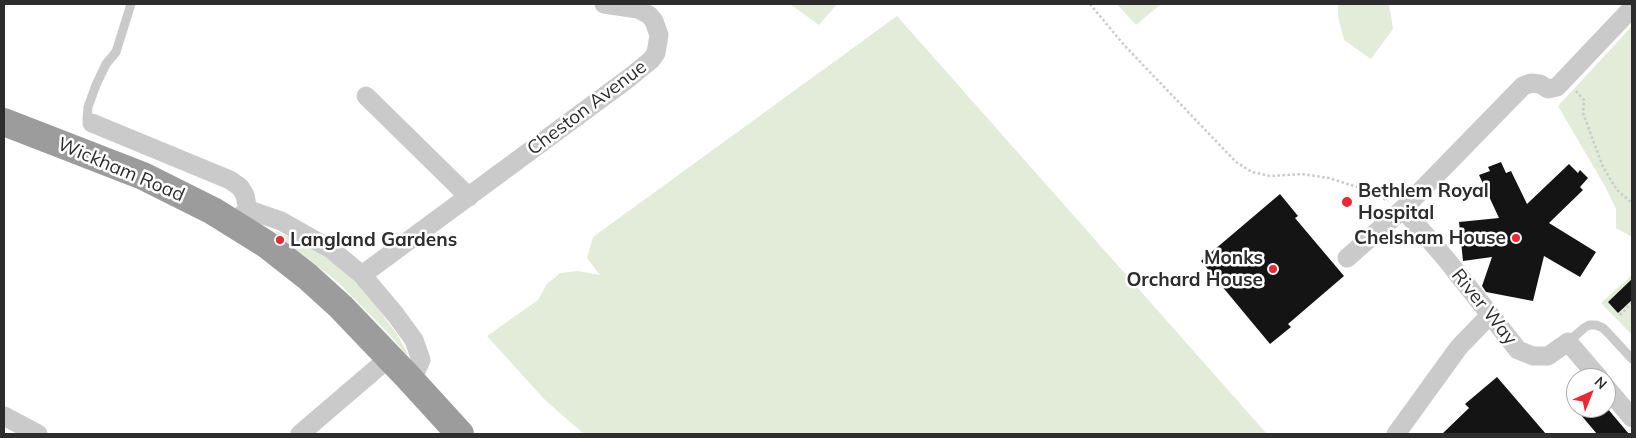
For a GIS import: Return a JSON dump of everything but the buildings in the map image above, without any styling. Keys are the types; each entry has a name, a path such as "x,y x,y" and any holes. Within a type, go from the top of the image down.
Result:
{"highway":[{"name":"Wickham Road","path":"4,122 143,176 196,202 241,217 280,255 319,286 356,322 460,434"}],"street":[{"name":"Cheston Avenue","path":"362,275 651,60 656,54 658,35 649,7 604,4"},
{"path":"1347,258 1402,209 1523,86 1531,83 1540,84 1548,88 1557,87 1632,8"},
{"path":"366,96 469,197"},
{"name":"Wickham Road","path":"92,123 230,180 240,187 245,195 241,217 255,212 281,221 332,250 362,275 414,340 422,360 417,369 399,367"},
{"name":"River Way","path":"1402,209 1446,259 1518,350 1533,356 1548,356 1568,342"},
{"path":"1396,434 1459,347 1490,316"},
{"path":"1568,342 1590,368"},
{"path":"300,434 399,367"},
{"path":"1616,399 1632,418"},
{"path":"4,416 38,434"}],"lane":[{"path":"92,123 86,119 88,107 106,64 116,52 131,4"},
{"path":"1568,342 1584,328 1589,325 1596,325 1603,328 1632,359"}],"path":[{"path":"1090,4 1124,45 1236,162 1252,172 1270,176 1302,174 1328,178 1370,190 1402,209"},
{"path":"1564,79 1584,100 1583,113 1603,167 1610,180 1617,190 1632,203"},
{"path":"1620,315 1632,303"}],"green space":[{"path":"790,4 837,4 819,25"},
{"path":"1117,4 1161,4 1136,25"},
{"path":"1338,4 1389,4 1393,29 1371,59 1344,40 1338,16"},
{"path":"897,16 1267,434 584,434 545,400 487,336 538,300 547,284 560,273 578,271 600,275 587,258 593,237"},
{"path":"1632,26 1632,237 1616,228 1616,209 1606,188 1558,106"},
{"path":"276,231 292,238 339,266 375,305 397,334 408,354 339,283 276,234"},
{"path":"1632,275 1632,335 1601,303"}],"place":[{"name":"Bethlem Royal Hospital","path":"1347,202"},
{"name":"Chelsham House","path":"1516,238"},
{"name":"Langland Gardens","path":"280,240"},
{"name":"Monks Orchard House","path":"1273,269"}]}
